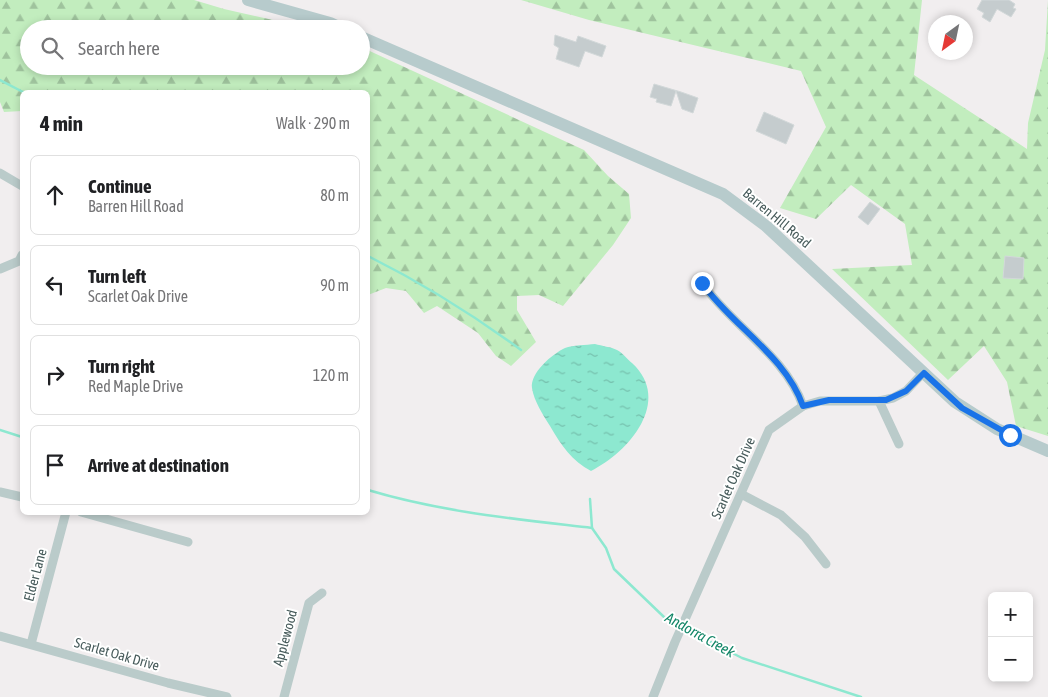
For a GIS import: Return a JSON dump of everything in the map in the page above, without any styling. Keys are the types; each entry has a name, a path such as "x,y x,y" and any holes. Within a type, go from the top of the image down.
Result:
{"street":[{"path":"248,0 319,20"},
{"name":"Barren Hill Road","path":"370,41 723,194 766,226 924,373 970,413 1003,432 1048,451"},
{"path":"0,173 20,185"},
{"path":"0,269 18,261 20,258"},
{"path":"702,283 714,300 785,372 797,390 803,406"},
{"name":"Scarlet Oak Drive","path":"653,697 675,642 769,430 780,420 803,406 829,400 879,402 900,395 924,373"},
{"path":"879,402 899,444"},
{"path":"0,492 20,497"},
{"path":"741,494 781,515 805,537 826,564"},
{"name":"Elder Lane","path":"31,644 65,515"},
{"path":"92,515 188,542"},
{"name":"Applewood","path":"284,697 309,603 322,593"},
{"name":"Scarlet Oak Drive","path":"0,636 168,683 227,697"}],"green space":[{"path":"0,0 194,0 273,20 20,20 20,75 370,75 370,51 584,150 608,176 629,194 631,218 613,245 563,306 539,295 517,296 517,310 536,342 511,366 496,356 478,333 437,306 424,313 406,291 386,288 370,294 370,90 20,90 20,111 4,112 0,102"},
{"path":"521,0 922,0 914,75 1027,149 1028,123 1045,50 1048,0 1048,436 1016,426 1007,382 984,346 948,380 832,269 912,265 905,224 851,185 816,219 780,208 826,127 801,71 589,20"}],"water":[{"path":"595,344 615,349 623,354 644,378 648,393 647,409 641,424 631,438 619,451 591,471 573,457 554,433 539,408 532,388 532,382 538,370 560,351 568,347"}],"building":[{"path":"982,0 1009,0 1015,4 1013,8 1016,9 1011,17 997,9 990,22 982,17 984,13 977,9"},
{"path":"555,35 576,42 578,36 606,46 602,57 585,51 579,67 556,59 559,48 554,45"},
{"path":"654,84 681,92 698,98 693,113 682,109 676,91 671,106 656,102 657,99 650,97"},
{"path":"764,112 794,125 786,144 756,131"},
{"path":"870,202 880,209 868,225 858,217"},
{"path":"1005,256 1024,258 1023,279 1003,278"}],"waterway":[{"path":"0,80 20,90"},
{"path":"370,257 446,300 521,350"},
{"name":"Andorra Creek","path":"0,430 20,436"},
{"name":"Andorra Creek","path":"370,491 395,498 451,509 592,528 606,548 614,569 664,617 679,625"},
{"path":"590,499 592,528"},
{"name":"Andorra Creek","path":"684,628 742,658 861,697"}],"route":[{"path":"702,283 714,300 791,379 803,406 829,400 879,402 900,395 924,373 962,408 1010,435"}]}
